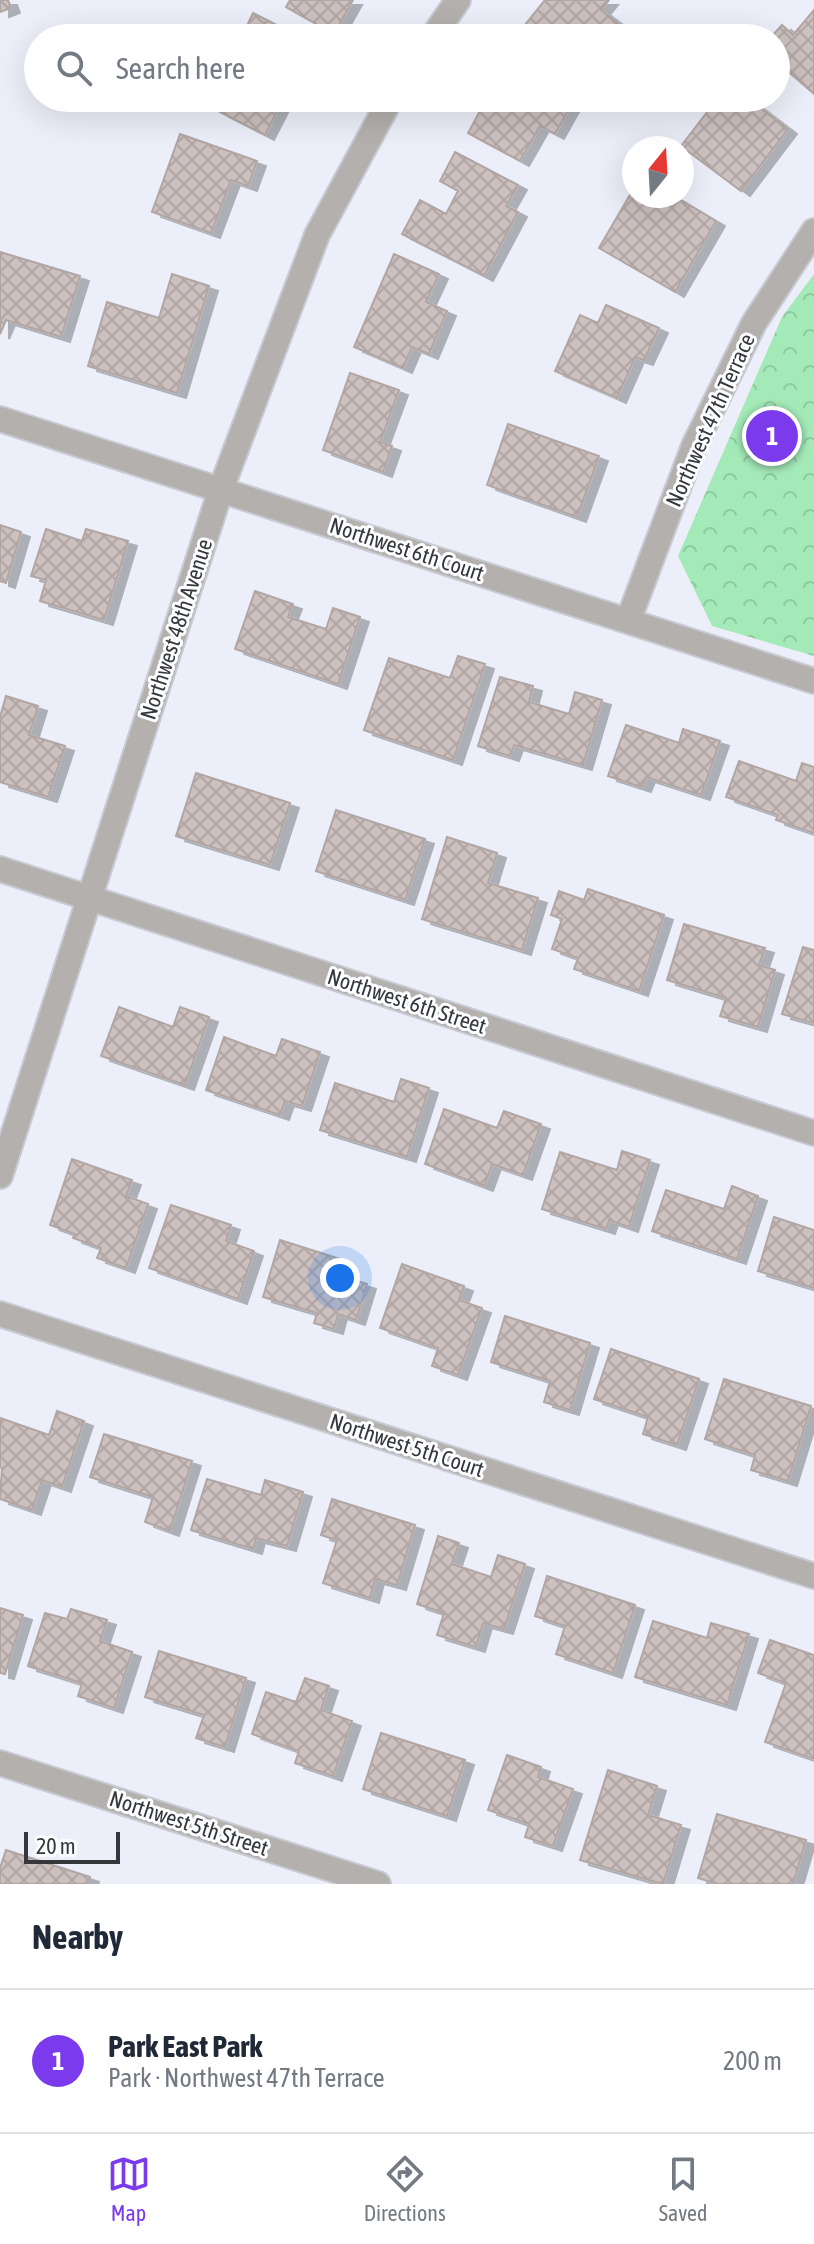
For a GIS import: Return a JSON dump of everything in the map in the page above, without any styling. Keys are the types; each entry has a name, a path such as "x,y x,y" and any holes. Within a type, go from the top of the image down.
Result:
{"street":[{"path":"442,24 458,0"},
{"name":"Northwest 48th Avenue","path":"0,1176 221,489 317,235 383,112"},
{"name":"Northwest 47th Terrace","path":"628,621 694,446 754,323 814,231"},
{"name":"Northwest 6th Court","path":"0,419 814,681"},
{"name":"Northwest 6th Street","path":"0,869 814,1133"},
{"name":"Northwest 5th Court","path":"0,1314 814,1576"},
{"name":"Northwest 5th Street","path":"0,1763 378,1884"}],"green space":[{"path":"814,274 814,656 712,626 678,556 782,317"}],"building":[{"path":"0,0 8,0 11,8 0,12"},
{"path":"290,0 353,0 340,24 316,24 286,7"},
{"path":"545,0 609,0 601,10 618,23 617,24 526,24"},
{"path":"814,10 814,94 790,73 790,32 793,35"},
{"path":"253,13 275,24 248,24"},
{"path":"220,112 277,112 265,135"},
{"path":"479,112 567,112 555,134 540,126 520,161 468,133"},
{"path":"707,112 766,112 788,129 741,191 694,156 694,136 689,136"},
{"path":"180,134 257,161 248,186 231,180 211,233 152,212"},
{"path":"455,152 518,185 506,206 518,212 484,276 402,234 420,200 446,214 458,191 440,181"},
{"path":"622,208 694,208 716,221 675,292 599,248"},
{"path":"0,252 80,276 61,337 6,320 0,334"},
{"path":"394,254 439,274 426,302 447,311 429,354 412,347 403,368 354,347"},
{"path":"172,274 209,286 177,393 88,366 107,302 159,318"},
{"path":"606,305 659,328 644,360 635,357 617,398 555,371 580,315 598,323"},
{"path":"350,373 399,390 380,442 392,446 383,472 323,450"},
{"path":"508,424 599,456 577,517 487,485"},
{"path":"0,525 21,532 6,583 0,581"},
{"path":"46,529 82,541 86,529 128,541 104,620 40,601 46,580 31,576"},
{"path":"255,591 293,604 288,617 326,629 333,608 360,617 338,684 235,649"},
{"path":"458,656 485,664 453,760 364,730 389,658 450,678"},
{"path":"500,677 533,686 529,702 569,714 575,692 602,700 583,765 514,745 510,756 478,746"},
{"path":"6,696 38,706 29,735 65,746 48,797 0,782 0,717"},
{"path":"626,725 679,743 683,729 720,741 701,795 646,777 642,787 608,776"},
{"path":"739,761 796,781 802,763 814,767 814,833 776,820 778,815 726,797"},
{"path":"196,773 290,803 270,865 176,836"},
{"path":"336,810 425,839 405,900 316,871"},
{"path":"447,837 497,853 488,883 538,898 522,950 422,919"},
{"path":"588,889 664,915 639,991 574,969 578,958 552,949 562,919 551,915 559,891 584,900"},
{"path":"684,924 765,948 759,965 775,970 758,1027 720,1016 726,998 667,980"},
{"path":"803,947 814,950 814,1023 782,1014"},
{"path":"119,1007 173,1027 180,1007 209,1017 185,1085 101,1056"},
{"path":"224,1037 276,1056 282,1039 320,1052 302,1106 285,1101 280,1115 206,1090"},
{"path":"401,1079 429,1088 407,1157 320,1130 335,1083 394,1102"},
{"path":"444,1109 497,1128 504,1111 541,1124 523,1175 492,1164 484,1186 425,1164"},
{"path":"622,1151 650,1160 629,1227 609,1220 606,1229 542,1209 560,1152 617,1170"},
{"path":"72,1159 132,1180 126,1196 148,1204 126,1268 97,1258 101,1248 50,1225"},
{"path":"732,1186 758,1196 737,1259 652,1231 666,1190 724,1209"},
{"path":"171,1205 231,1225 226,1241 254,1251 238,1299 149,1268"},
{"path":"774,1217 814,1230 814,1288 758,1271"},
{"path":"280,1240 340,1259 335,1274 367,1284 356,1320 338,1314 334,1329 314,1323 317,1313 263,1297"},
{"path":"402,1264 464,1286 459,1300 482,1308 458,1375 432,1366 438,1348 380,1328"},
{"path":"505,1316 590,1343 570,1410 544,1402 550,1381 491,1362"},
{"path":"611,1349 699,1379 677,1445 643,1434 648,1417 594,1399"},
{"path":"724,1379 811,1406 788,1481 751,1470 755,1455 705,1439"},
{"path":"57,1411 84,1421 62,1487 42,1480 32,1510 0,1499 0,1418 49,1435"},
{"path":"104,1434 192,1461 170,1531 145,1522 153,1497 90,1477"},
{"path":"207,1479 261,1495 265,1480 303,1492 287,1546 256,1538 253,1549 191,1530"},
{"path":"332,1499 415,1525 397,1585 375,1579 370,1598 323,1583 337,1540 321,1535"},
{"path":"438,1536 459,1543 452,1564 491,1577 498,1555 525,1564 504,1629 483,1623 476,1647 437,1635 444,1613 417,1604"},
{"path":"547,1576 635,1605 613,1673 556,1654 565,1626 535,1616"},
{"path":"0,1608 23,1615 5,1674 0,1673"},
{"path":"71,1609 107,1620 100,1641 132,1652 114,1708 78,1696 82,1683 28,1666 45,1613 67,1619"},
{"path":"653,1621 707,1638 711,1623 749,1634 727,1705 635,1677"},
{"path":"770,1640 814,1655 814,1759 765,1742 786,1683 758,1673"},
{"path":"159,1651 246,1678 225,1747 196,1738 204,1715 145,1697"},
{"path":"305,1678 329,1686 321,1710 352,1721 333,1776 295,1763 299,1751 252,1734 266,1692 296,1702"},
{"path":"381,1733 465,1760 447,1816 363,1789"},
{"path":"507,1755 541,1767 538,1777 573,1789 553,1846 525,1837 529,1824 488,1810"},
{"path":"608,1770 657,1786 648,1815 681,1825 663,1884 580,1860"},
{"path":"717,1814 806,1840 793,1884 718,1884 698,1878"},
{"path":"6,1850 90,1877 88,1884 0,1884 0,1868"}],"place":[{"name":"Park East Park","path":"772,436"}]}
